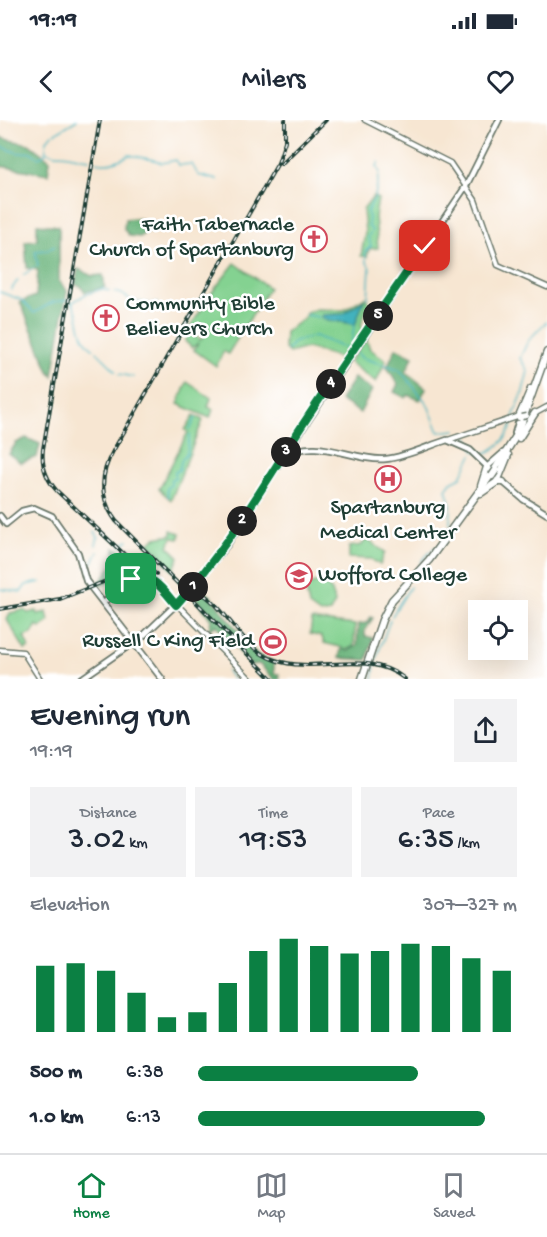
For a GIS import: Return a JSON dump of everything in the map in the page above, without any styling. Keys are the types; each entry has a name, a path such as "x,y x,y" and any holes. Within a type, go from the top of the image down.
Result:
{"highway":[{"path":"474,500 500,481 547,352"},
{"path":"512,447 547,358"},
{"path":"363,679 383,622 393,603 436,554 474,500 491,469 512,447 524,417 524,400 540,373"},
{"path":"512,447 524,417"}],"main road":[{"path":"365,120 446,159 478,207 498,265 547,287"},
{"path":"81,679 136,642 186,595 227,544 299,431 466,186 499,120"},
{"path":"283,457 293,452 318,448 389,459 441,442 451,441 546,408"},
{"path":"491,469 506,450 524,417"},
{"path":"451,441 467,448 491,469 500,481 547,514"},
{"path":"0,527 26,510 43,510 53,516 74,546 85,578 162,679"},
{"path":"0,516 6,524"},
{"path":"74,546 83,546"},
{"path":"103,603 134,577 149,578 250,679"},
{"path":"0,651 23,652 40,679"}],"green space":[{"path":"0,136 4,139 29,144 50,160 48,174 0,166"},
{"path":"373,197 378,199 375,217 378,248 369,249 367,257 361,256 365,233 363,210"},
{"path":"134,218 155,222 154,232 147,231 140,237 129,236 124,229 125,219"},
{"path":"37,224 59,226 59,281 67,291 53,376 20,302 36,296 38,270 27,268 25,241 37,240"},
{"path":"235,263 269,288 228,354 224,351 216,366 194,350 199,342 192,348 185,341 190,332 201,340 204,335 190,327 213,291"},
{"path":"78,269 92,276 103,275 105,287 85,292 81,286 75,285"},
{"path":"365,297 369,302 361,325 365,330 345,359 307,348 289,353 284,348 285,332 303,319 307,312 317,309 344,310"},
{"path":"366,338 370,349 386,360 376,382 349,362"},
{"path":"396,348 413,356 406,372 426,388 420,400 408,395 406,398 394,392 398,384 387,367"},
{"path":"354,378 372,390 360,413 340,400"},
{"path":"187,382 211,398 208,407 213,409 210,418 178,404"},
{"path":"194,415 203,420 171,500 159,489 188,432 185,430"},
{"path":"26,438 40,444 37,457 21,463 9,454 16,443"},
{"path":"172,531 180,534 179,539 172,538 168,546 179,557 173,571 148,544 155,538 172,535"},
{"path":"366,539 385,552 380,565 371,559 349,558 349,547 362,545"},
{"path":"115,548 161,577 130,575 99,586 98,583 114,565"},
{"path":"321,581 332,591 335,603 330,612 320,614 309,606 305,586"},
{"path":"198,589 210,595 257,655 274,662 274,674 279,674 280,679 274,679 259,664 251,665 216,625 209,630 211,620 193,594"},
{"path":"24,610 28,613 37,611 37,614 47,612 49,622 40,628 37,625 32,634 24,637 29,648 25,650 7,620 10,613"},
{"path":"371,617 373,618 365,630 365,636 373,638 367,660 339,658 341,649 348,651 357,646 358,624 367,623"},
{"path":"312,620 355,625 354,646 348,649 324,643 322,637 310,634"}],"water":[{"path":"364,300 355,325 321,318 322,315 343,314"}],"waterway":[{"path":"55,133 77,120"},
{"path":"0,146 18,153 31,152 39,158 45,154 47,140 52,134"},
{"path":"47,152 52,153"},
{"path":"54,154 90,159"},
{"path":"96,162 113,162 129,155"},
{"path":"130,155 154,160"},
{"path":"155,160 162,163 176,160 179,165 192,164 198,175 217,180"},
{"path":"379,162 377,166 380,173"},
{"path":"375,196 379,176"},
{"path":"366,257 365,252 371,246 368,237 372,230 368,226 367,212 375,197"},
{"path":"23,275 38,265 35,251 47,250 55,246"},
{"path":"366,261 370,268 368,298"},
{"path":"11,290 18,280"},
{"path":"84,295 102,289 109,291"},
{"path":"0,292 22,300 34,313 53,302 68,300"},
{"path":"114,292 134,302 149,303"},
{"path":"73,302 83,296"},
{"path":"70,301 77,312 81,331 94,349"},
{"path":"152,303 157,303"},
{"path":"306,315 319,317"},
{"path":"542,326 547,322"},
{"path":"351,350 354,325"},
{"path":"513,417 528,371 520,358 528,341 541,327"},
{"path":"287,350 295,341 315,336 340,346"},
{"path":"342,346 349,349"},
{"path":"97,352 116,371"},
{"path":"357,353 362,358 399,369 426,402"},
{"path":"120,374 133,377"},
{"path":"427,403 439,432 456,430"},
{"path":"190,429 196,417"},
{"path":"475,451 486,453 500,444 510,431 513,420"},
{"path":"168,497 167,488 171,485 171,479 175,478 175,472 179,470 182,459 187,453 190,434"},
{"path":"467,436 475,451"},
{"path":"450,525 451,506 446,489 451,482 461,477 472,455"},
{"path":"95,532 98,537 96,545"},
{"path":"121,546 128,540"},
{"path":"421,562 434,548"},
{"path":"86,567 93,562 98,552"},
{"path":"0,589 21,592 26,585 41,582"},
{"path":"392,616 410,587"},
{"path":"373,679 375,662 390,620"},
{"path":"227,671 233,679"}],"railway":[{"path":"100,120 43,449 43,461 47,477 57,491 126,556 156,574"},
{"path":"272,679 116,521 107,504 103,486 106,468 113,451 278,163 285,141 285,120"},
{"path":"281,164 326,120"},
{"path":"0,609 60,599 129,572 148,571"},
{"path":"196,590 217,606 252,647 275,660 308,665 358,663 374,665 390,670 405,679"}],"place":[{"name":"Faith Tabernacle Church of Spartanburg","path":"314,239"},
{"name":"Community Bible Believers Church","path":"106,318"},
{"name":"Spartanburg Medical Center","path":"388,479"},
{"name":"Wofford College","path":"299,576"},
{"name":"Russell C King Field","path":"273,642"}],"route":[{"path":"131,579 139,576 150,578 176,605 191,589 227,544 294,438 425,246"}]}
